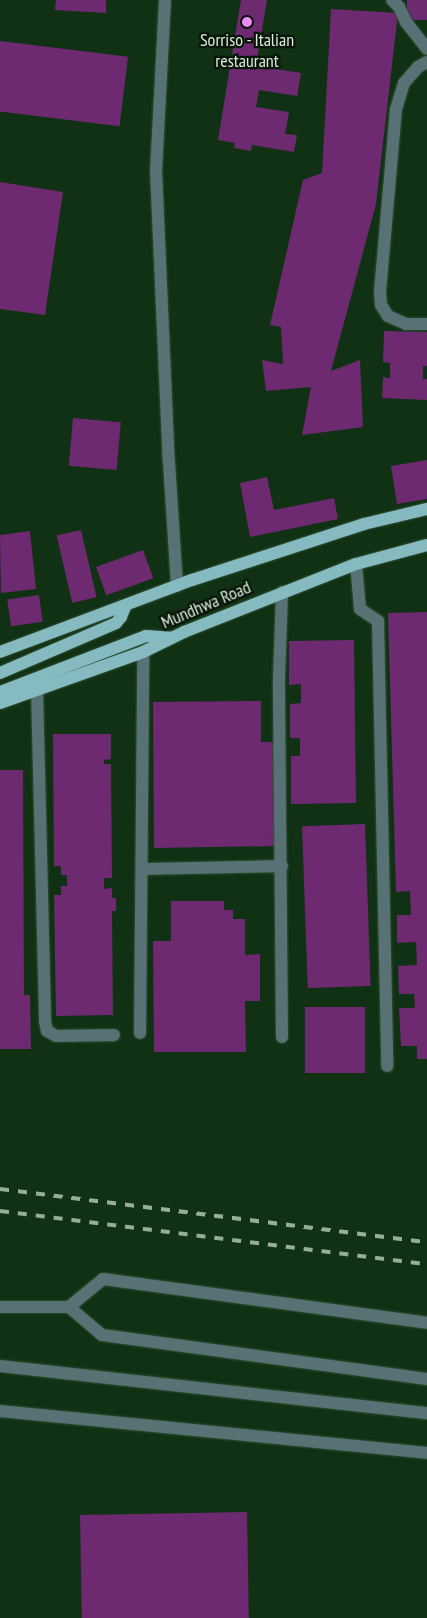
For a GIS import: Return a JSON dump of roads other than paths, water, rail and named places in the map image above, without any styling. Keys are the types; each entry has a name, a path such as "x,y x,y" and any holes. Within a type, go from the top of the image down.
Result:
{"main road":[{"name":"Mundhwa Road","path":"0,652 177,586 364,524 427,509"},
{"name":"Mundhwa Road","path":"0,703 142,652 282,592 356,564 427,545"},
{"path":"0,673 116,623 121,617 125,606"},
{"path":"0,692 146,636 172,638"}],"street":[{"path":"164,0 156,170 168,462 177,586"},
{"path":"392,0 400,7 406,22 427,49"},
{"path":"427,62 418,67 404,83 396,109 380,291 381,305 388,316 406,324 427,324"},
{"path":"356,564 360,610 378,621 387,1066"},
{"path":"282,592 279,678 282,1037"},
{"path":"140,1033 142,652"},
{"path":"37,689 47,1031 56,1036 114,1034"},
{"path":"142,869 282,866"},
{"path":"0,1307 69,1307 103,1279 427,1323"},
{"path":"69,1307 102,1335 427,1379"},
{"path":"0,1366 427,1413"},
{"path":"0,1411 427,1453"}],"railway":[{"path":"0,1189 427,1242"},
{"path":"0,1211 427,1264"}],"place":[{"name":"Sorriso - Italian restaurant","path":"247,22"}]}
